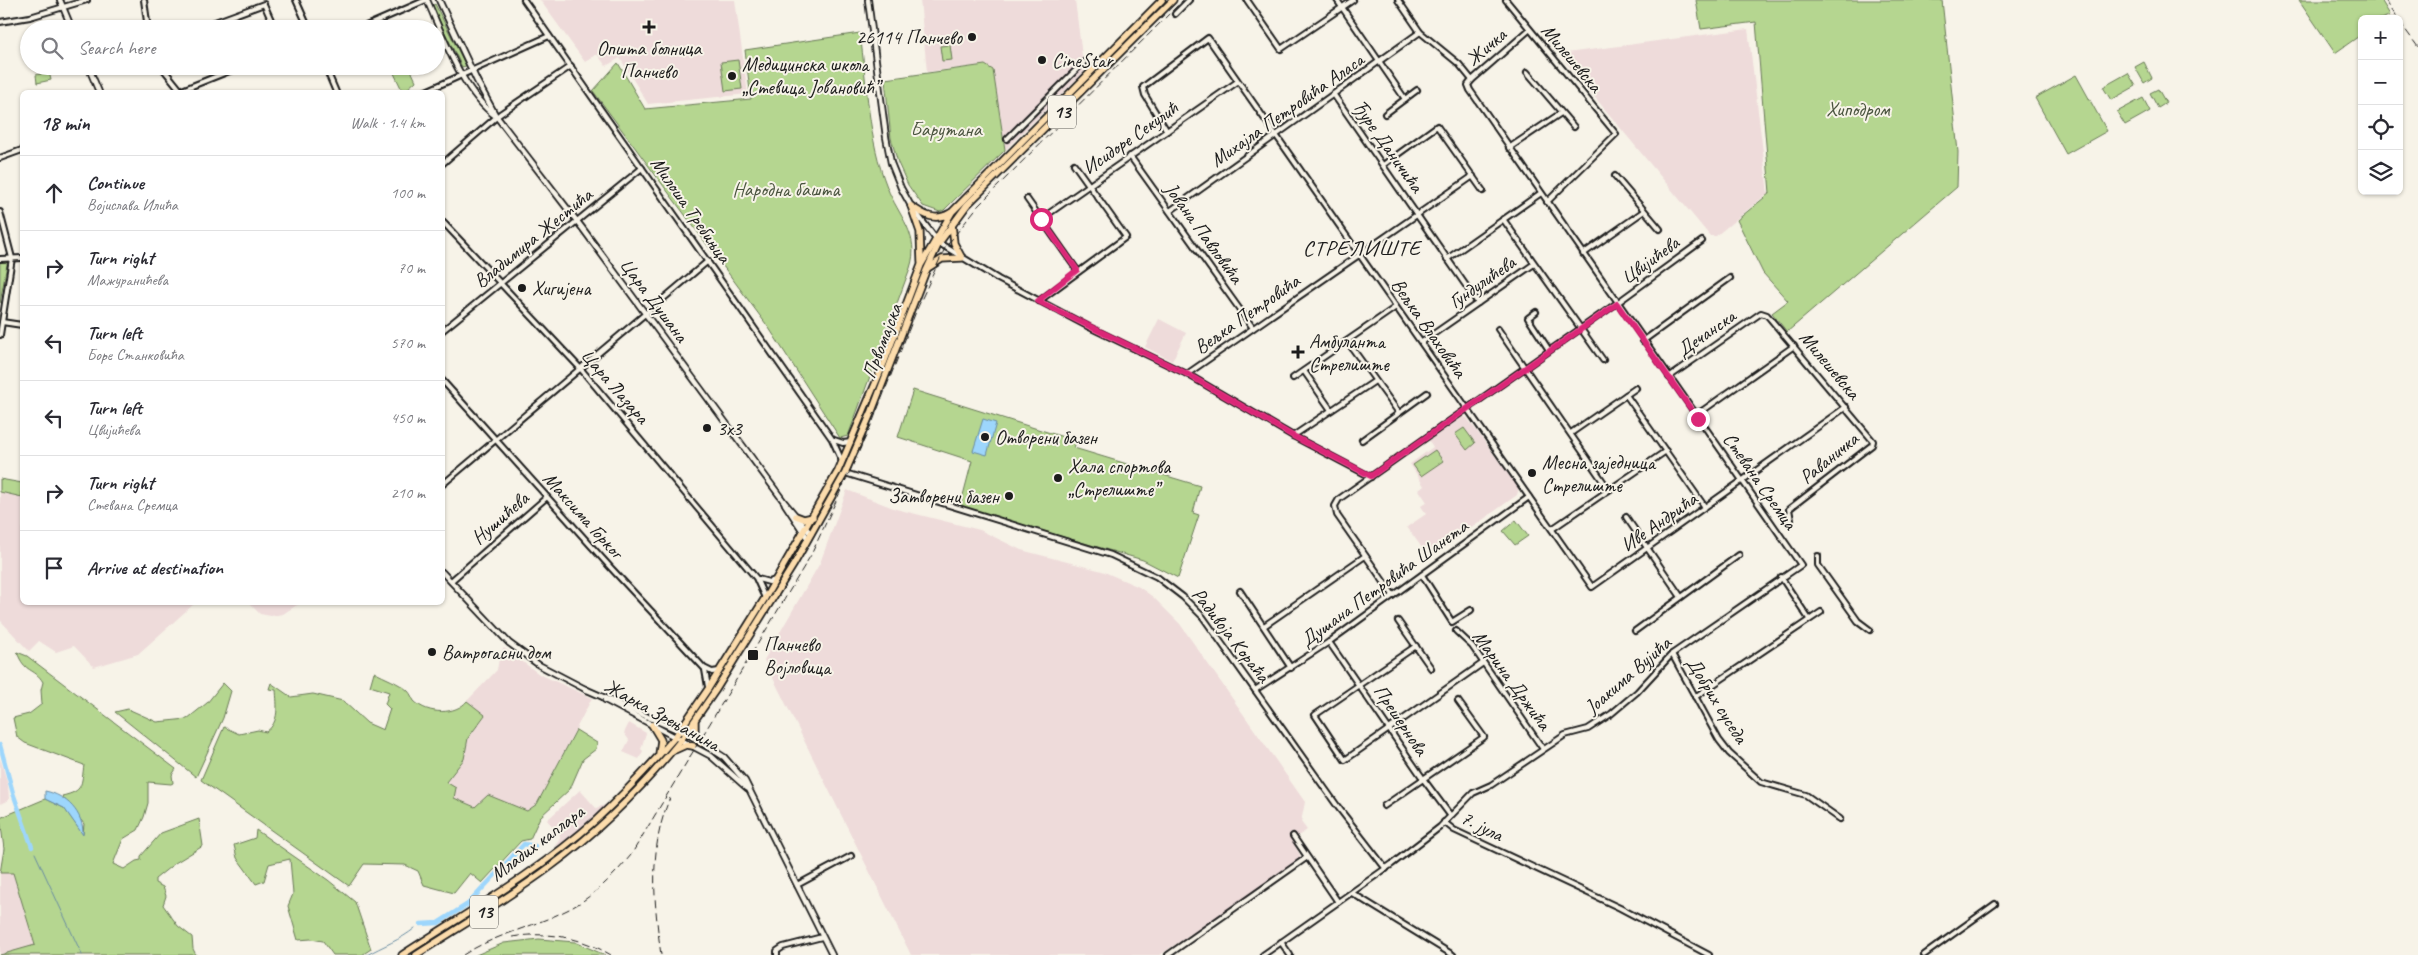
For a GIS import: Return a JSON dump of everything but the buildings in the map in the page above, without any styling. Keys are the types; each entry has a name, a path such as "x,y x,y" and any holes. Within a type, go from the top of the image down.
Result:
{"main road":[{"name":"Првомајска","path":"681,740 810,536 845,474 876,403 937,241 952,212 1162,0"},
{"name":"Првомајска","path":"674,737 708,689 765,598 838,471 884,363 921,264 937,241 972,201 1172,0"},
{"path":"911,206 922,214 935,218 952,212"},
{"path":"911,206 920,232 921,264"},
{"path":"926,271 938,260 962,258 954,243 952,224"},
{"path":"796,516 804,519 813,517"},
{"path":"695,720 694,732 701,743"},
{"path":"652,725 661,740 658,756"},
{"name":"Младих каплара","path":"402,955 532,870 566,845 608,809 674,737"},
{"name":"13","path":"671,752 681,740"},
{"path":"671,752 682,746 693,746"},
{"name":"Младих каплара","path":"416,955 551,867 619,809 671,752"}],"street":[{"path":"60,0 68,20"},
{"path":"0,22 30,17 87,0"},
{"path":"144,0 147,20"},
{"path":"296,0 304,20"},
{"path":"380,20 426,0"},
{"name":"Цара Душана","path":"426,0 436,20"},
{"name":"Цара Душана","path":"439,0 472,71 497,117 645,312 810,536"},
{"name":"Милоша Требињца","path":"524,0 832,439 842,461"},
{"path":"868,0 888,150 895,174 911,206 937,241 962,258 1038,301 1187,374 1293,436 1371,476"},
{"path":"1175,14 1188,0"},
{"path":"1247,0 1281,49 1353,0"},
{"path":"1337,0 1405,99"},
{"path":"1398,0 1420,32 1459,64 1472,80"},
{"name":"Милешевска","path":"1506,0 1616,134 1547,202"},
{"path":"220,20 264,4 271,20"},
{"name":"Жичка","path":"1470,90 1468,85 1472,80 1529,30"},
{"name":"Михајла Петровића Аласа","path":"1170,211 1420,32"},
{"path":"428,90 549,36"},
{"name":"Вељка Влаховића","path":"1167,130 1143,88 1208,38 1592,587"},
{"name":"Цара Душана","path":"445,40 462,75 483,104 497,117"},
{"path":"1008,139 1084,62"},
{"path":"445,161 497,117 571,66"},
{"path":"1526,72 1574,127"},
{"path":"92,75 98,90"},
{"path":"168,75 179,90"},
{"path":"185,90 221,75"},
{"path":"329,75 335,90"},
{"name":"Исидоре Секулић","path":"1041,219 1237,82"},
{"path":"1385,114 1417,90"},
{"name":"Стевана Сремца","path":"1470,90 1695,416 1743,480 1801,565"},
{"name":"Ђуре Даничића","path":"1334,95 1478,303"},
{"path":"1509,148 1561,113"},
{"path":"1383,165 1437,126 1483,191"},
{"path":"0,158 20,151"},
{"name":"Јована Павловића","path":"1130,156 1254,328"},
{"path":"1038,301 1077,270 1126,237 1074,164"},
{"name":"Владимира Жестића","path":"445,329 642,168"},
{"name":"Вељка Петровића","path":"1187,374 1473,176"},
{"path":"1615,176 1660,229"},
{"path":"1447,259 1541,193"},
{"path":"1027,199 1077,270"},
{"path":"1583,254 1644,211"},
{"path":"0,212 12,258 0,335"},
{"path":"1503,219 1603,360"},
{"name":"Цара Лазара","path":"445,224 580,368 756,578 765,598"},
{"name":"Цвијићева","path":"1365,556 1336,514 1335,506 1339,499 1580,328 1617,304 1702,241"},
{"path":"0,259 20,258"},
{"path":"445,482 645,312 708,261"},
{"name":"Гундулићева","path":"1422,342 1534,264"},
{"path":"1643,341 1730,278"},
{"path":"1293,378 1396,307"},
{"path":"1536,312 1528,318 1549,350"},
{"name":"Милешевска","path":"1760,312 1768,315 1873,441"},
{"name":"Дечанска","path":"1669,378 1760,312"},
{"path":"2,322 20,325"},
{"path":"1498,329 1609,490"},
{"path":"1347,341 1399,413"},
{"path":"1695,416 1794,346"},
{"path":"1304,371 1331,410"},
{"path":"1293,436 1375,381"},
{"name":"Максима Горког","path":"445,383 704,668"},
{"path":"1570,433 1636,388"},
{"path":"1362,440 1427,393"},
{"path":"1626,395 1705,507"},
{"name":"Иве Андрића","path":"1592,587 1846,407"},
{"path":"832,439 839,442 851,442"},
{"name":"Раваничка","path":"1791,520 1789,509 1872,445 1873,441"},
{"path":"1552,529 1666,451"},
{"name":"Радивоја Кораћа","path":"838,471 913,496 1064,539 1136,565 1163,581 1189,603 1212,629 1338,808 1386,869"},
{"name":"Нушићева","path":"451,581 547,497"},
{"name":"Душана Петровића Шанета","path":"1255,690 1329,642 1529,497"},
{"name":"Цара Душана","path":"785,503 805,531"},
{"path":"1626,517 1682,597"},
{"path":"1635,631 1739,555"},
{"path":"1264,626 1365,556 1394,595"},
{"path":"1818,556 1818,565 1858,621 1870,630"},
{"name":"Јоакима Вујића","path":"1444,822 1473,792 1491,785 1543,748 1565,735 1588,729 1611,714 1637,692 1672,654 1801,565"},
{"name":"Жарка Зрењанина","path":"445,575 487,622 513,647 539,665 693,746 718,762 747,788"},
{"name":"Марина Држића","path":"1422,575 1452,622 1471,610"},
{"path":"1781,577 1809,619"},
{"path":"756,578 765,582 775,580"},
{"path":"1240,591 1291,668"},
{"path":"1695,697 1820,612"},
{"path":"1398,620 1431,668"},
{"name":"Марина Држића","path":"1456,631 1472,646 1543,748"},
{"name":"Прешернова","path":"1329,642 1388,729 1450,814"},
{"path":"1416,646 1315,716 1345,760 1483,663"},
{"name":"Добрих суседа","path":"1672,654 1719,740 1729,753 1761,782 1806,796 1840,820"},
{"path":"704,668 712,672 720,670"},
{"path":"704,668 708,689"},
{"name":"Жарка Зрењанина","path":"585,689 679,730 731,763 745,781 832,955"},
{"path":"1384,806 1484,737 1458,701"},
{"name":"7. јула","path":"1263,955 1386,869 1444,822 1454,830 1620,908 1709,955"},
{"path":"1293,836 1306,858 1338,902"},
{"path":"797,885 851,856"},
{"path":"1168,955 1306,858"},
{"path":"1352,893 1453,955"},
{"path":"1924,955 1995,904"},
{"path":"778,955 777,951 783,946 822,936"},
{"path":"1281,942 1290,955"}],"shaded area":[{"name":"Општа болница Панчево","path":"540,0 735,0 748,94 648,104 620,58 606,66 597,54 585,62"},
{"path":"920,0 1075,0 1084,72 1005,150 993,70 985,65 927,72"},
{"path":"1748,29 1768,193 1716,236 1710,236 1559,54"},
{"path":"1159,319 1186,333 1172,361 1145,347"},
{"path":"1460,416 1467,418 1519,488 1517,495 1434,555 1430,549 1425,552 1407,527 1426,514 1421,506 1427,502 1419,490 1424,486 1410,464 1433,447 1428,439"},
{"path":"847,490 896,509 980,530 1021,550 1102,571 1139,587 1153,597 1180,624 1305,802 1301,822 1307,830 1292,840 1302,859 1160,955 911,955 764,660 820,563"},
{"path":"0,492 20,497 20,605 193,605 138,654 94,667 74,646 56,652 39,641 29,651 0,620"},
{"path":"251,605 297,605 283,614 271,616 260,614"},
{"path":"504,648 539,674 592,698 537,804 527,812 488,795 476,807 454,798 446,782 464,759 468,738 485,716 467,701 497,670 500,653"},
{"path":"629,723 646,733 641,749 643,751 639,759 623,752 629,740 624,733"},
{"path":"0,758 8,785 9,800 0,804"},
{"path":"580,790 596,808 608,804 566,841 554,847 560,839 560,835 547,820"},
{"path":"0,873 13,873 35,946 0,955"}],"green space":[{"name":"Хиподром","path":"1696,0 1942,0 1958,152 1957,187 1787,332 1772,313 1788,301 1763,273 1737,220 1770,193 1756,22 1701,29"},
{"path":"2299,0 2381,0 2390,15 2358,15 2358,37 2335,53"},
{"path":"435,4 443,20 439,20 432,6"},
{"path":"445,24 466,66 462,67 445,32"},
{"name":"Народна башта","path":"860,33 869,112 876,150 887,187 907,226 913,246 913,256 848,436 840,438 769,328 593,91 618,63 645,109 751,99 745,50"},
{"path":"950,45 952,60 942,61 940,46"},
{"name":"Медицинска школа „Стевица Јовановић”","path":"738,60 742,89 725,91 721,62"},
{"path":"2144,62 2152,78 2144,83 2135,67"},
{"name":"Барутана","path":"985,65 993,70 1005,150 944,210 940,212 923,206 908,185 898,163 891,138 885,79"},
{"path":"2128,73 2136,86 2111,100 2103,87"},
{"path":"36,75 50,75 51,80 37,83"},
{"path":"395,75 413,75 416,81 408,88 410,90 402,90"},
{"path":"2076,75 2107,131 2066,154 2035,98"},
{"path":"2158,89 2166,103 2158,108 2150,93"},
{"path":"2143,98 2150,111 2125,125 2117,112"},
{"path":"0,261 6,261 7,264 0,303"},
{"path":"913,390 1076,441 1074,448 1200,486 1193,513 1199,515 1178,578 1143,560 960,507 972,461 898,437"},
{"path":"1464,428 1475,443 1467,450 1455,434"},
{"path":"1435,450 1443,461 1421,476 1413,465"},
{"path":"0,479 20,483 20,497 0,492"},
{"path":"1516,520 1528,536 1515,545 1503,531"},
{"path":"17,652 27,656 176,769 172,775 173,783 171,784 148,782 148,803 144,817 138,830 123,839 113,864 124,869 141,860 141,856 161,833 199,819 203,846 175,863 155,879 155,883 163,887 166,896 163,905 178,926 192,937 193,949 196,955 0,955 35,945 13,873 0,873 4,849 0,818 45,799 64,808 83,834 84,824 62,796 78,789 84,765 25,743 17,737 13,718 29,714 42,704 41,690 43,682 40,677 23,664"},
{"path":"374,672 405,688 414,701 427,709 442,712 449,711 462,706 467,701 485,715 468,738 464,759 446,782 456,788 454,798 475,807 488,795 527,811 537,804 576,730 597,743 596,749 583,759 570,789 540,817 530,839 521,841 482,883 470,873 454,893 424,885 418,871 405,865 364,864 349,886 201,780 224,727 239,734 258,730 266,732 274,723 277,707 276,690 269,689 271,683 291,697 313,694 343,701 367,723 383,730 390,709 385,704 389,692 370,686"},
{"path":"223,683 231,691 223,718 196,777 115,712 128,709 157,722 187,719 207,703"},
{"path":"256,830 328,880 355,902 371,949 362,955 333,955 323,941 311,939 298,940 288,906 293,894 290,859 269,864 264,881 256,884 237,858 234,845 255,838"},
{"path":"539,939 575,942 605,955 476,955 504,943"}],"water":[{"name":"Отворени базен","path":"983,419 996,423 987,455 973,451"},
{"path":"45,791 60,796 72,806 80,819 83,835 64,808 45,799"}],"waterway":[{"path":"0,745 13,793 32,847"},
{"path":"421,924 438,923 468,904 524,844 535,846"},
{"path":"35,853 82,955"},
{"path":"367,955 415,928"}],"railway":[{"path":"463,955 487,942 550,918 573,907 600,888 631,855 811,555 873,421 917,309 945,248 978,206 1183,0"},
{"path":"2385,0 2395,15"},
{"path":"2403,26 2418,47"},
{"path":"661,955 656,915 656,856 658,836 670,798"},
{"path":"512,937 525,935 563,937 588,944 611,955"}],"place":[{"name":"Општа болница Панчево","path":"649,27"},
{"name":"26114 Панчево","path":"972,37"},
{"name":"CineStar","path":"1042,60"},
{"name":"Медицинска школа „Стевица Јовановић”","path":"732,76"},
{"name":"Хигијена","path":"522,288"},
{"name":"Амбуланта Стрелиште","path":"1298,352"},
{"name":"3x3","path":"707,428"},
{"name":"Отворени базен","path":"985,437"},
{"name":"Месна заједница Стрелиште","path":"1532,473"},
{"name":"Хала спортова „Стрелиште”","path":"1058,478"},
{"name":"Затворени базен","path":"1009,496"},
{"name":"Ватрогасни дом","path":"432,652"},
{"name":"Панчево Војловица","path":"753,655"}],"district":[{"name":"СТРЕЛИШТЕ","path":"1362,248"}],"route":[{"path":"1041,219 1077,270 1038,301 1187,374 1293,436 1371,476 1580,328 1617,304 1698,419"}]}
